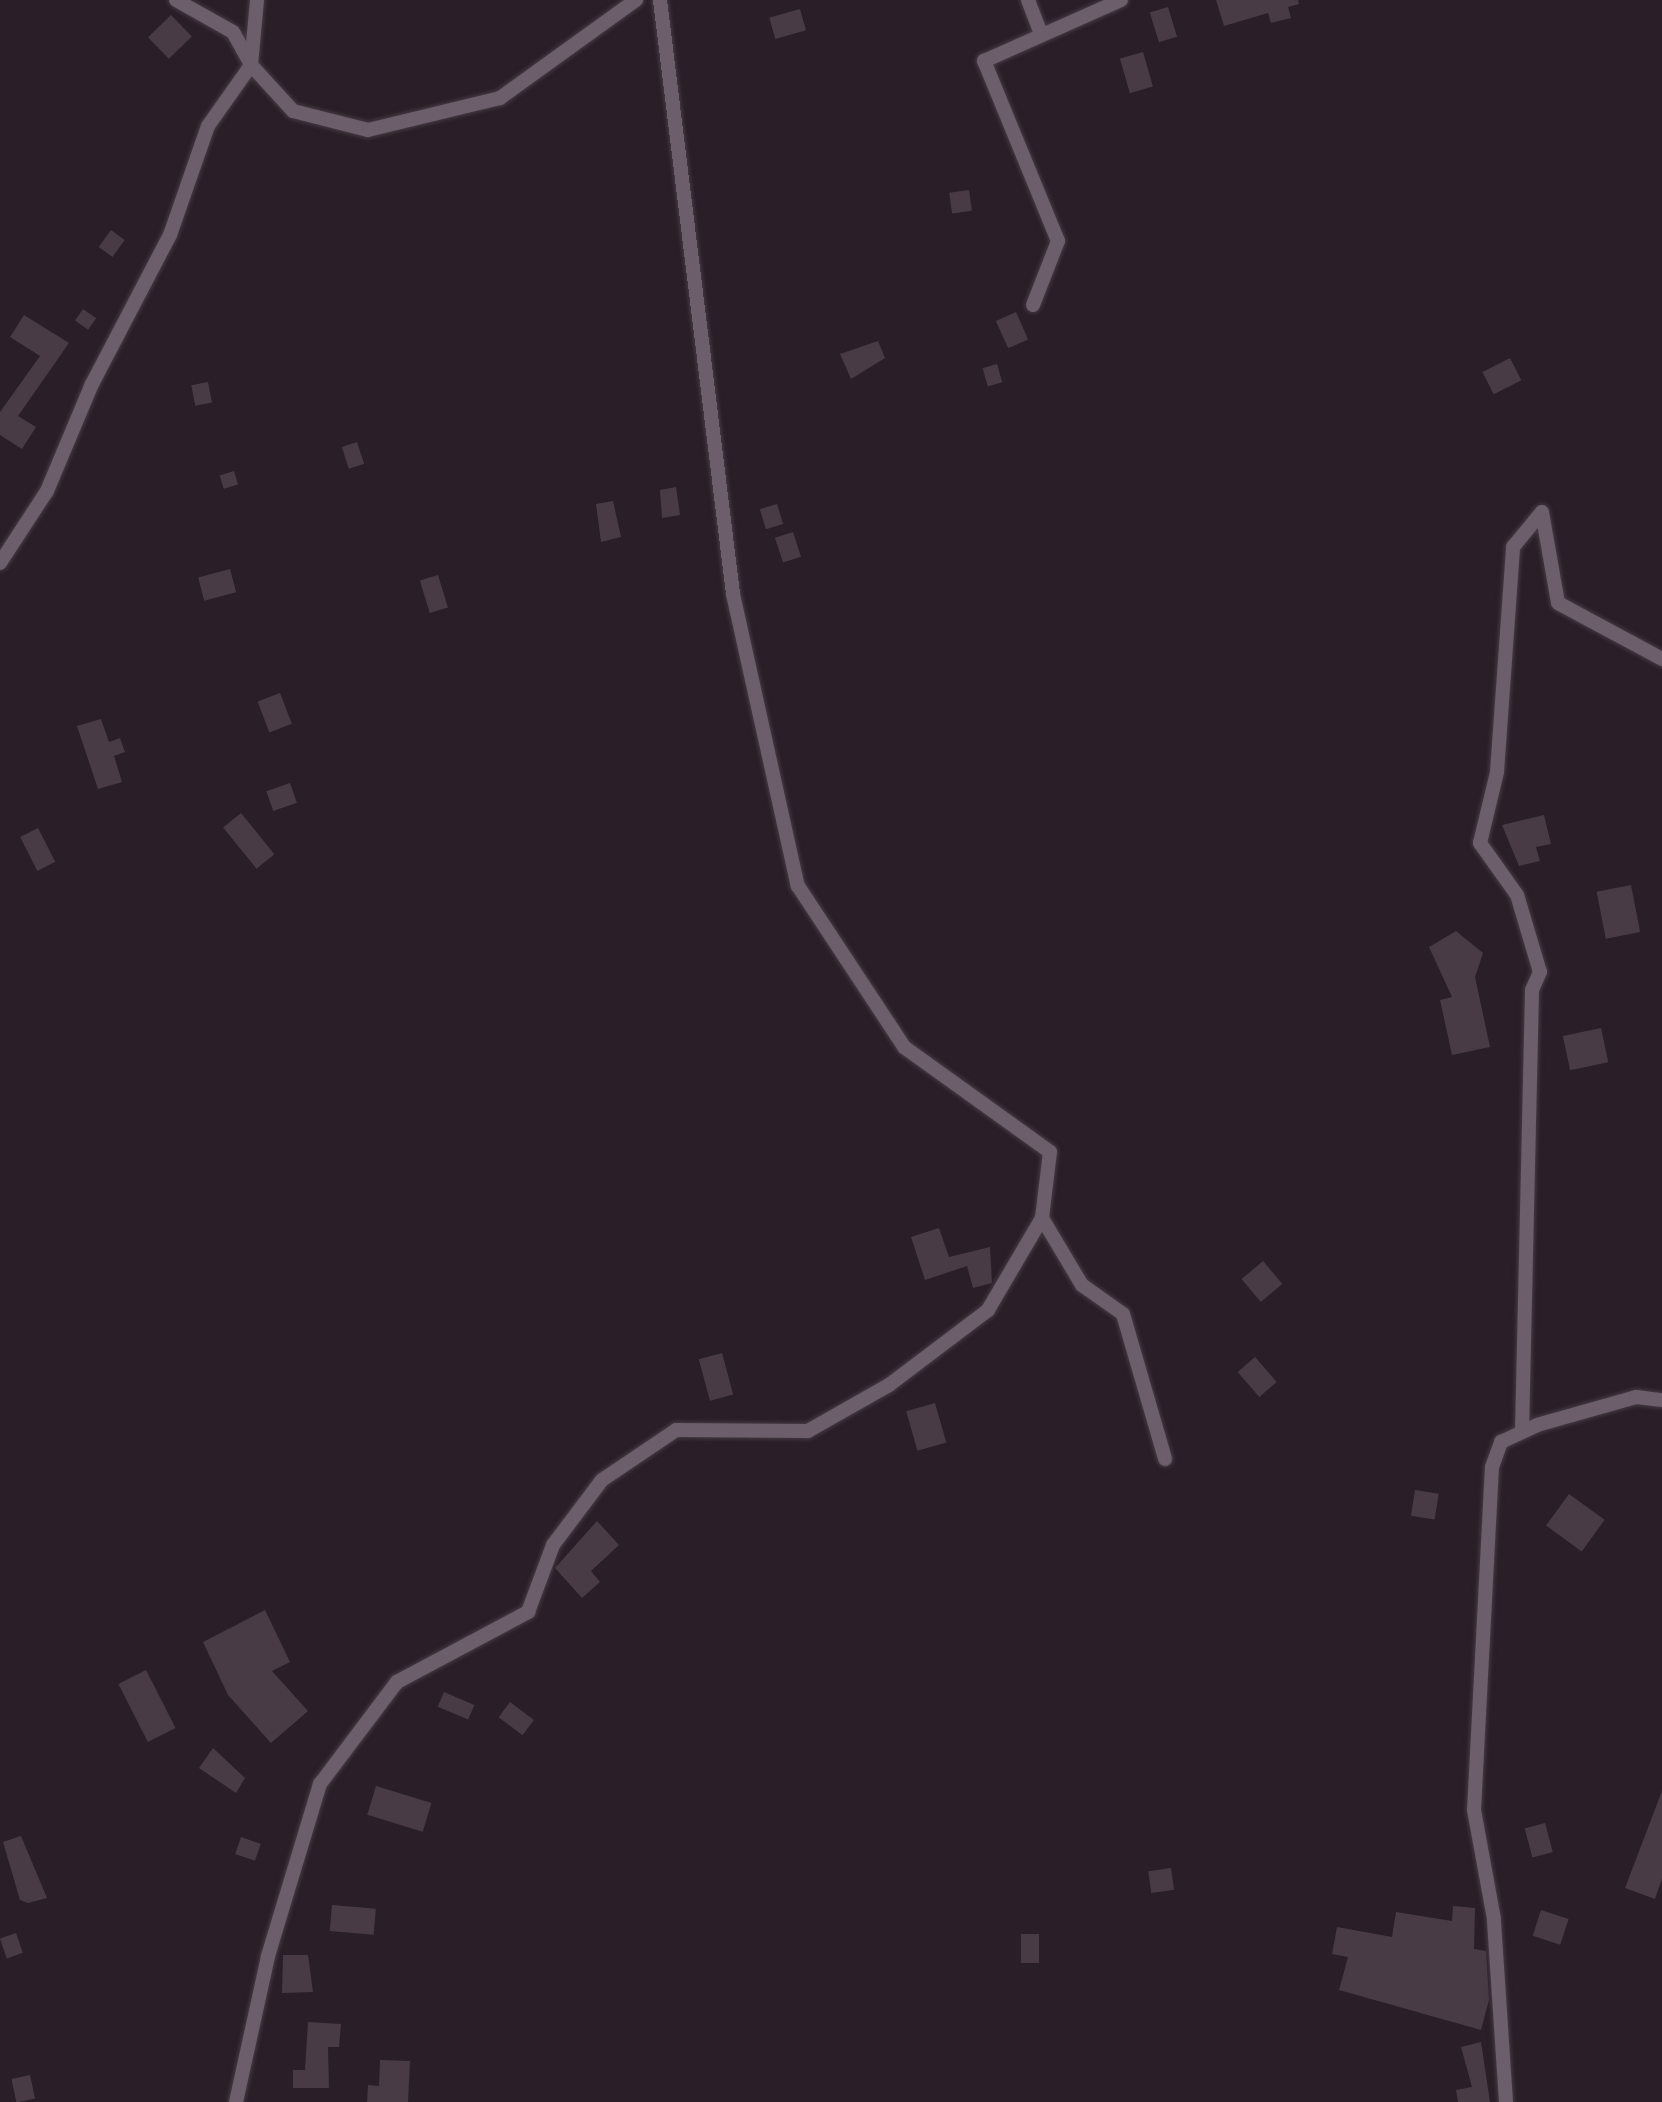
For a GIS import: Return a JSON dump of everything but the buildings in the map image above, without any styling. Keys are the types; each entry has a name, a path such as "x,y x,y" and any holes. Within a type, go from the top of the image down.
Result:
{"street":[{"path":"176,0 233,32 251,65 293,111 368,130 500,98 636,0"},
{"path":"0,563 47,491 92,384 170,235 208,126 251,65 257,0"},
{"path":"236,2102 268,1956 320,1784 397,1682 528,1612 553,1545 602,1480 676,1430 808,1431 889,1385 988,1310 1042,1218 1050,1152 904,1047 798,886 733,594 660,0"},
{"path":"1028,0 1040,32"},
{"path":"1033,305 1058,241 984,61 1040,32 1121,0"},
{"path":"1522,1432 1532,990 1540,972 1517,895 1480,843 1497,772 1513,547 1542,512 1558,603 1662,659"},
{"path":"1042,1218 1082,1285 1123,1314 1165,1459"},
{"path":"1506,2102 1475,1765 1492,1467 1501,1442 1522,1432 1636,1397 1662,1400"}]}
